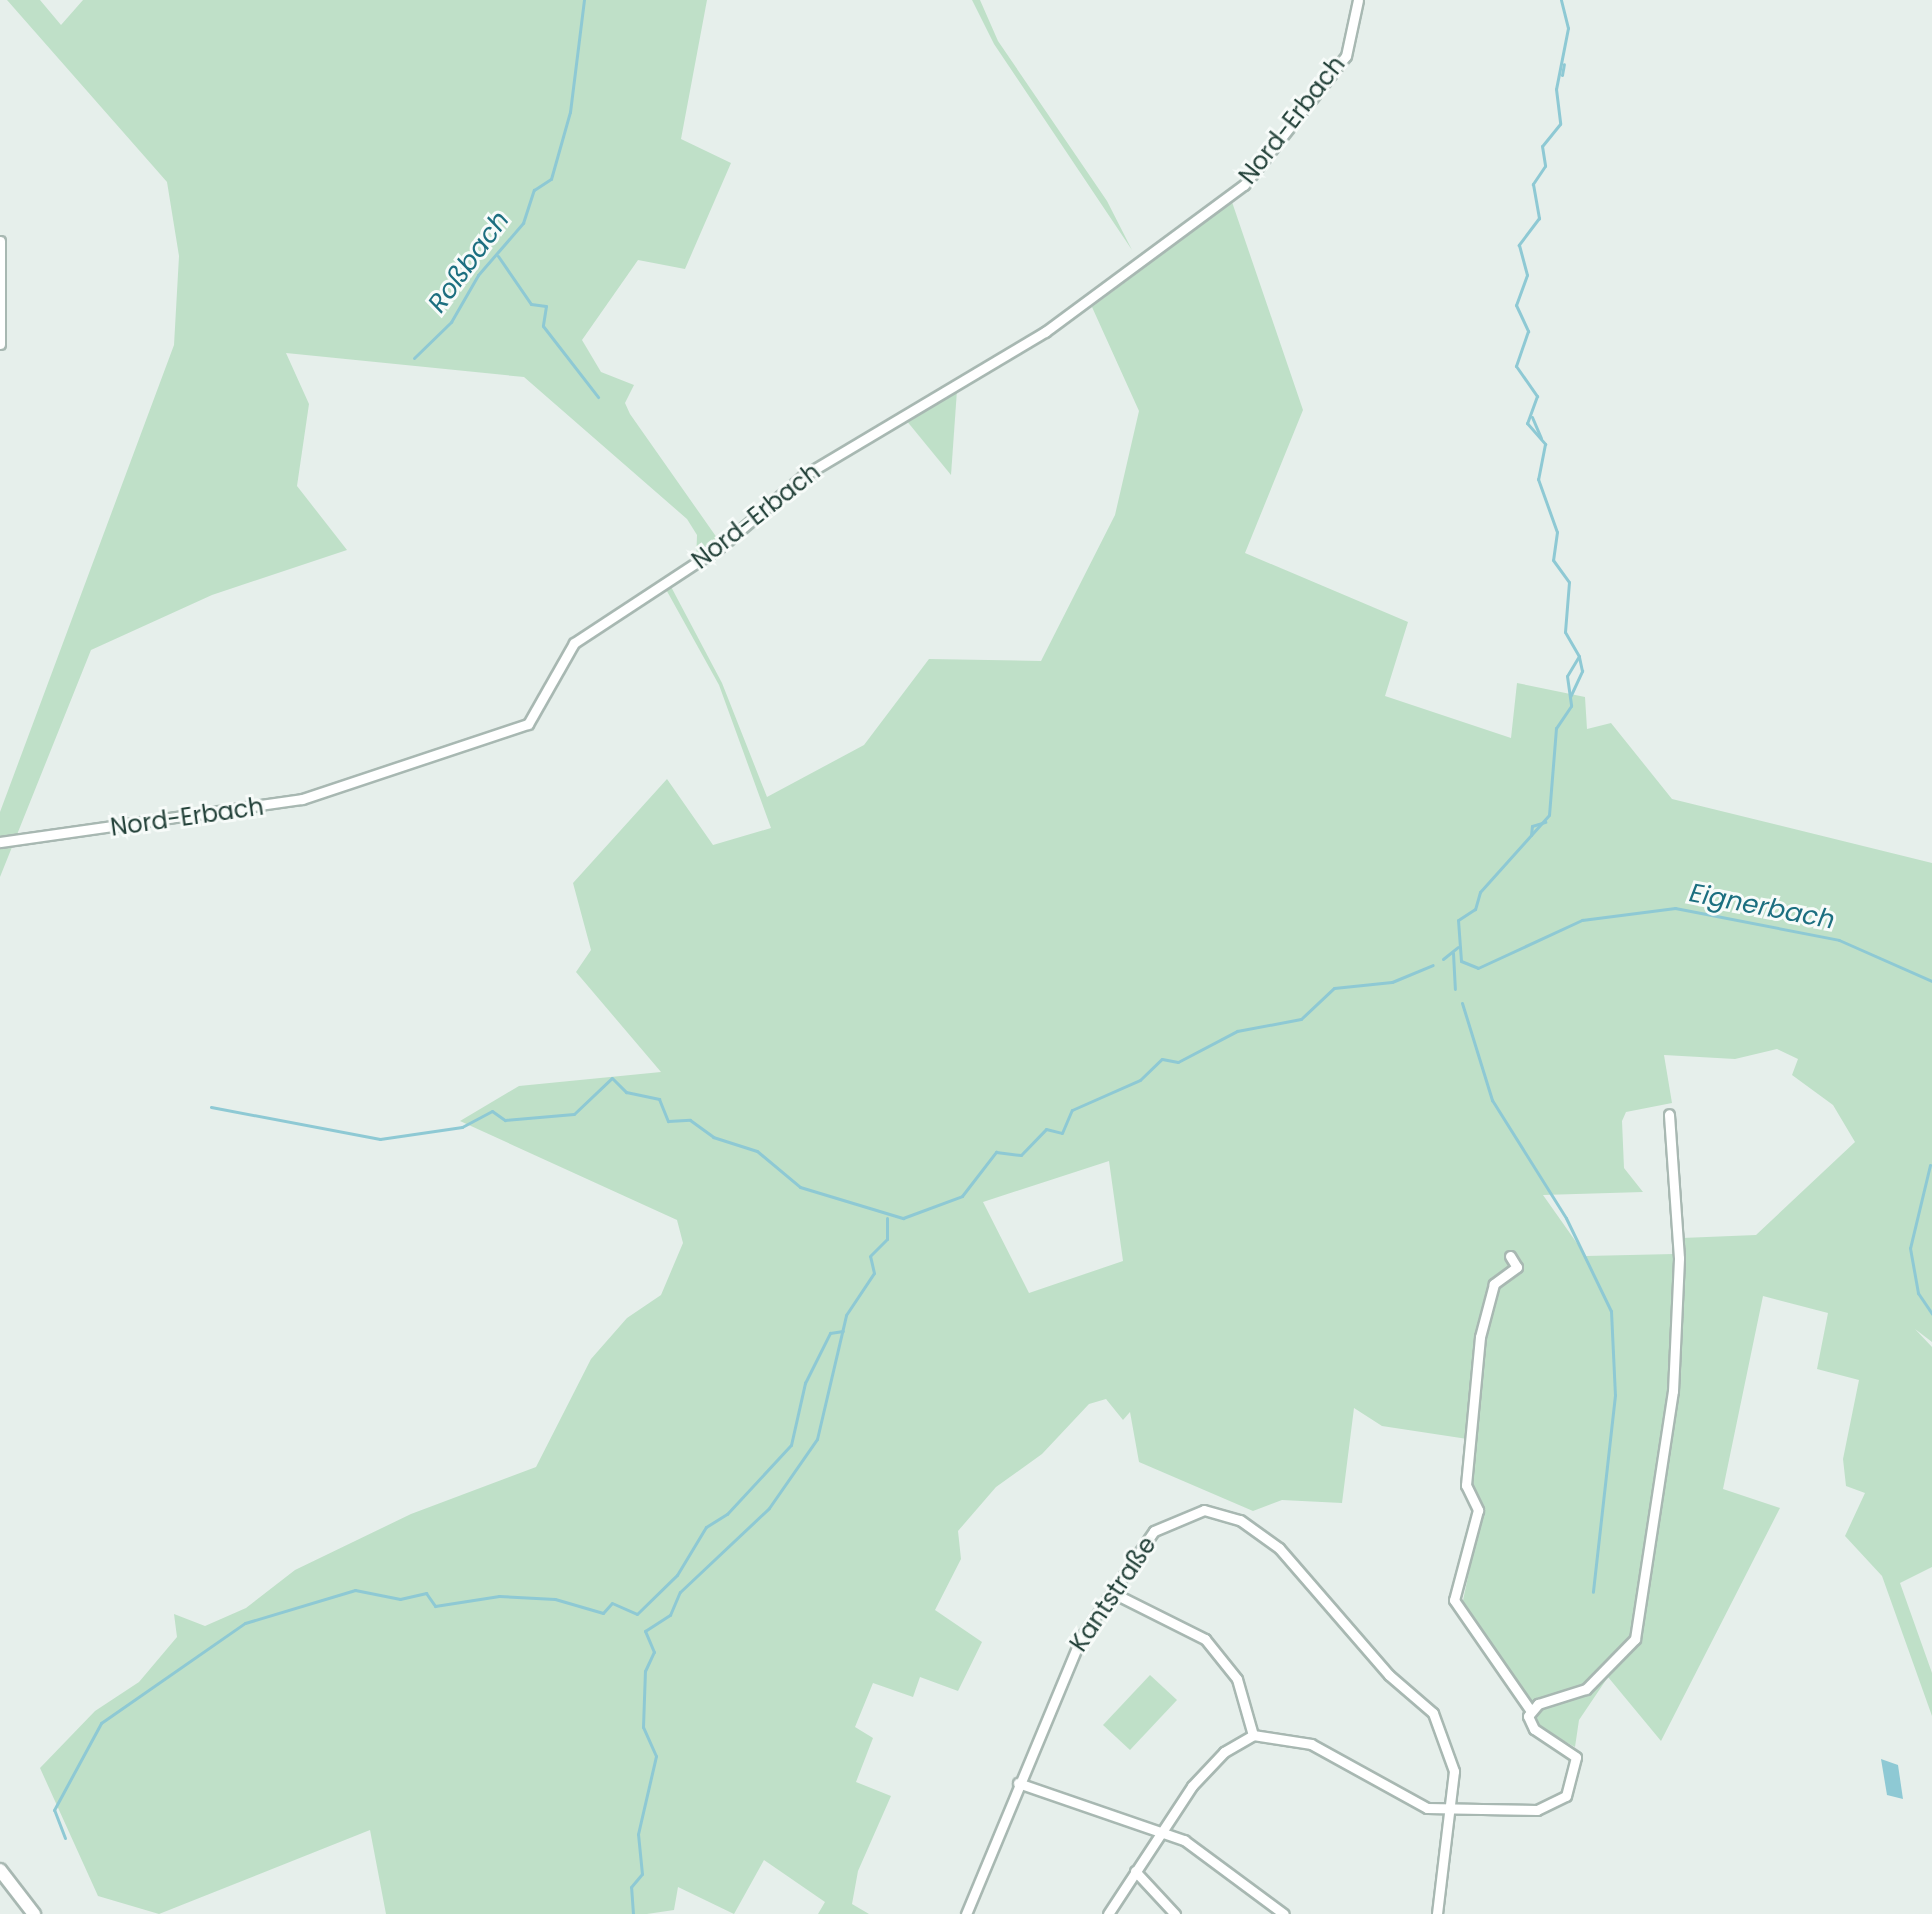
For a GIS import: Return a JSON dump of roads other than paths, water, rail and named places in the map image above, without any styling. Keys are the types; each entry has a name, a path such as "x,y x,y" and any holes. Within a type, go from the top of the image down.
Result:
{"main road":[{"path":"2,1872 34,1914"}],"street":[{"name":"Nord-Erbach","path":"0,842 302,799 528,724 574,643 723,545 803,476 1045,332 1244,185 1346,56 1358,0"},
{"path":"0,241 0,344"},
{"path":"1531,1711 1586,1689 1635,1639 1673,1391 1679,1258 1669,1114"},
{"path":"1108,1914 1162,1830 1206,1770 1253,1735 1311,1744 1402,1799 1451,1810 1537,1810 1566,1796 1578,1770 1576,1757 1534,1729 1531,1711 1454,1600 1478,1510 1466,1485 1480,1337 1494,1284 1517,1267 1510,1256"},
{"name":"Kantstraße","path":"966,1914 1062,1674 1141,1547 1171,1520 1218,1510 1240,1520 1279,1548 1389,1675 1433,1713 1452,1756 1451,1810 1437,1914"},
{"path":"1113,1593 1205,1639 1242,1690 1253,1735"},
{"path":"1018,1783 1162,1830 1284,1914"},
{"path":"1135,1871 1175,1914"}],"water":[{"path":"1881,1759 1898,1765 1903,1799 1887,1795"}],"waterway":[{"name":"Roßbach","path":"414,358 451,322 478,275 523,223 534,190 551,179 570,112 584,0"},
{"name":"Eignerbach","path":"1561,0 1568,28 1556,89 1560,124 1542,146 1545,166 1533,184 1539,218 1519,245 1527,275 1516,305 1528,331 1516,366 1537,396 1527,423 1545,444 1538,479 1557,532 1553,560 1569,582 1565,632 1579,656 1567,676 1571,706 1556,728 1549,815 1480,892 1475,909 1458,920 1461,961 1478,968 1582,920 1675,908 1839,940 1932,981"},
{"name":"Eignerbach","path":"1562,75 1564,64"},
{"path":"498,256 531,304 546,306 543,326 598,397"},
{"name":"Eignerbach","path":"1532,417 1541,438"},
{"name":"Eignerbach","path":"1570,697 1582,671 1579,657"},
{"name":"Eignerbach","path":"1531,835 1532,826 1545,822"},
{"path":"1443,959 1458,947"},
{"path":"1453,953 1455,989"},
{"path":"211,1107 380,1139 462,1127 492,1111 505,1120 574,1114 612,1078 626,1092 659,1099 668,1121 690,1120 713,1137 757,1151 800,1187 903,1218 962,1196 996,1152 1021,1155 1046,1129 1062,1133 1072,1110 1140,1080 1162,1059 1178,1062 1237,1031 1301,1019 1334,988 1392,982 1433,965"},
{"path":"1462,1003 1492,1100 1566,1218 1611,1311 1615,1395 1593,1592"},
{"name":"Eignerbach","path":"1930,1165 1910,1248 1918,1293 1932,1314"},
{"path":"633,1914 631,1887 642,1874 638,1834 656,1756 643,1727 645,1671 654,1652 645,1631 670,1615 680,1592 769,1508 817,1439 846,1315 874,1273 870,1256 887,1239 887,1218"},
{"path":"65,1838 54,1810 101,1723 245,1623 355,1590 400,1599 426,1593 435,1606 499,1596 555,1599 603,1613 612,1603 637,1614 677,1575 706,1527 727,1514 791,1445 805,1383 830,1333 843,1331"}]}
